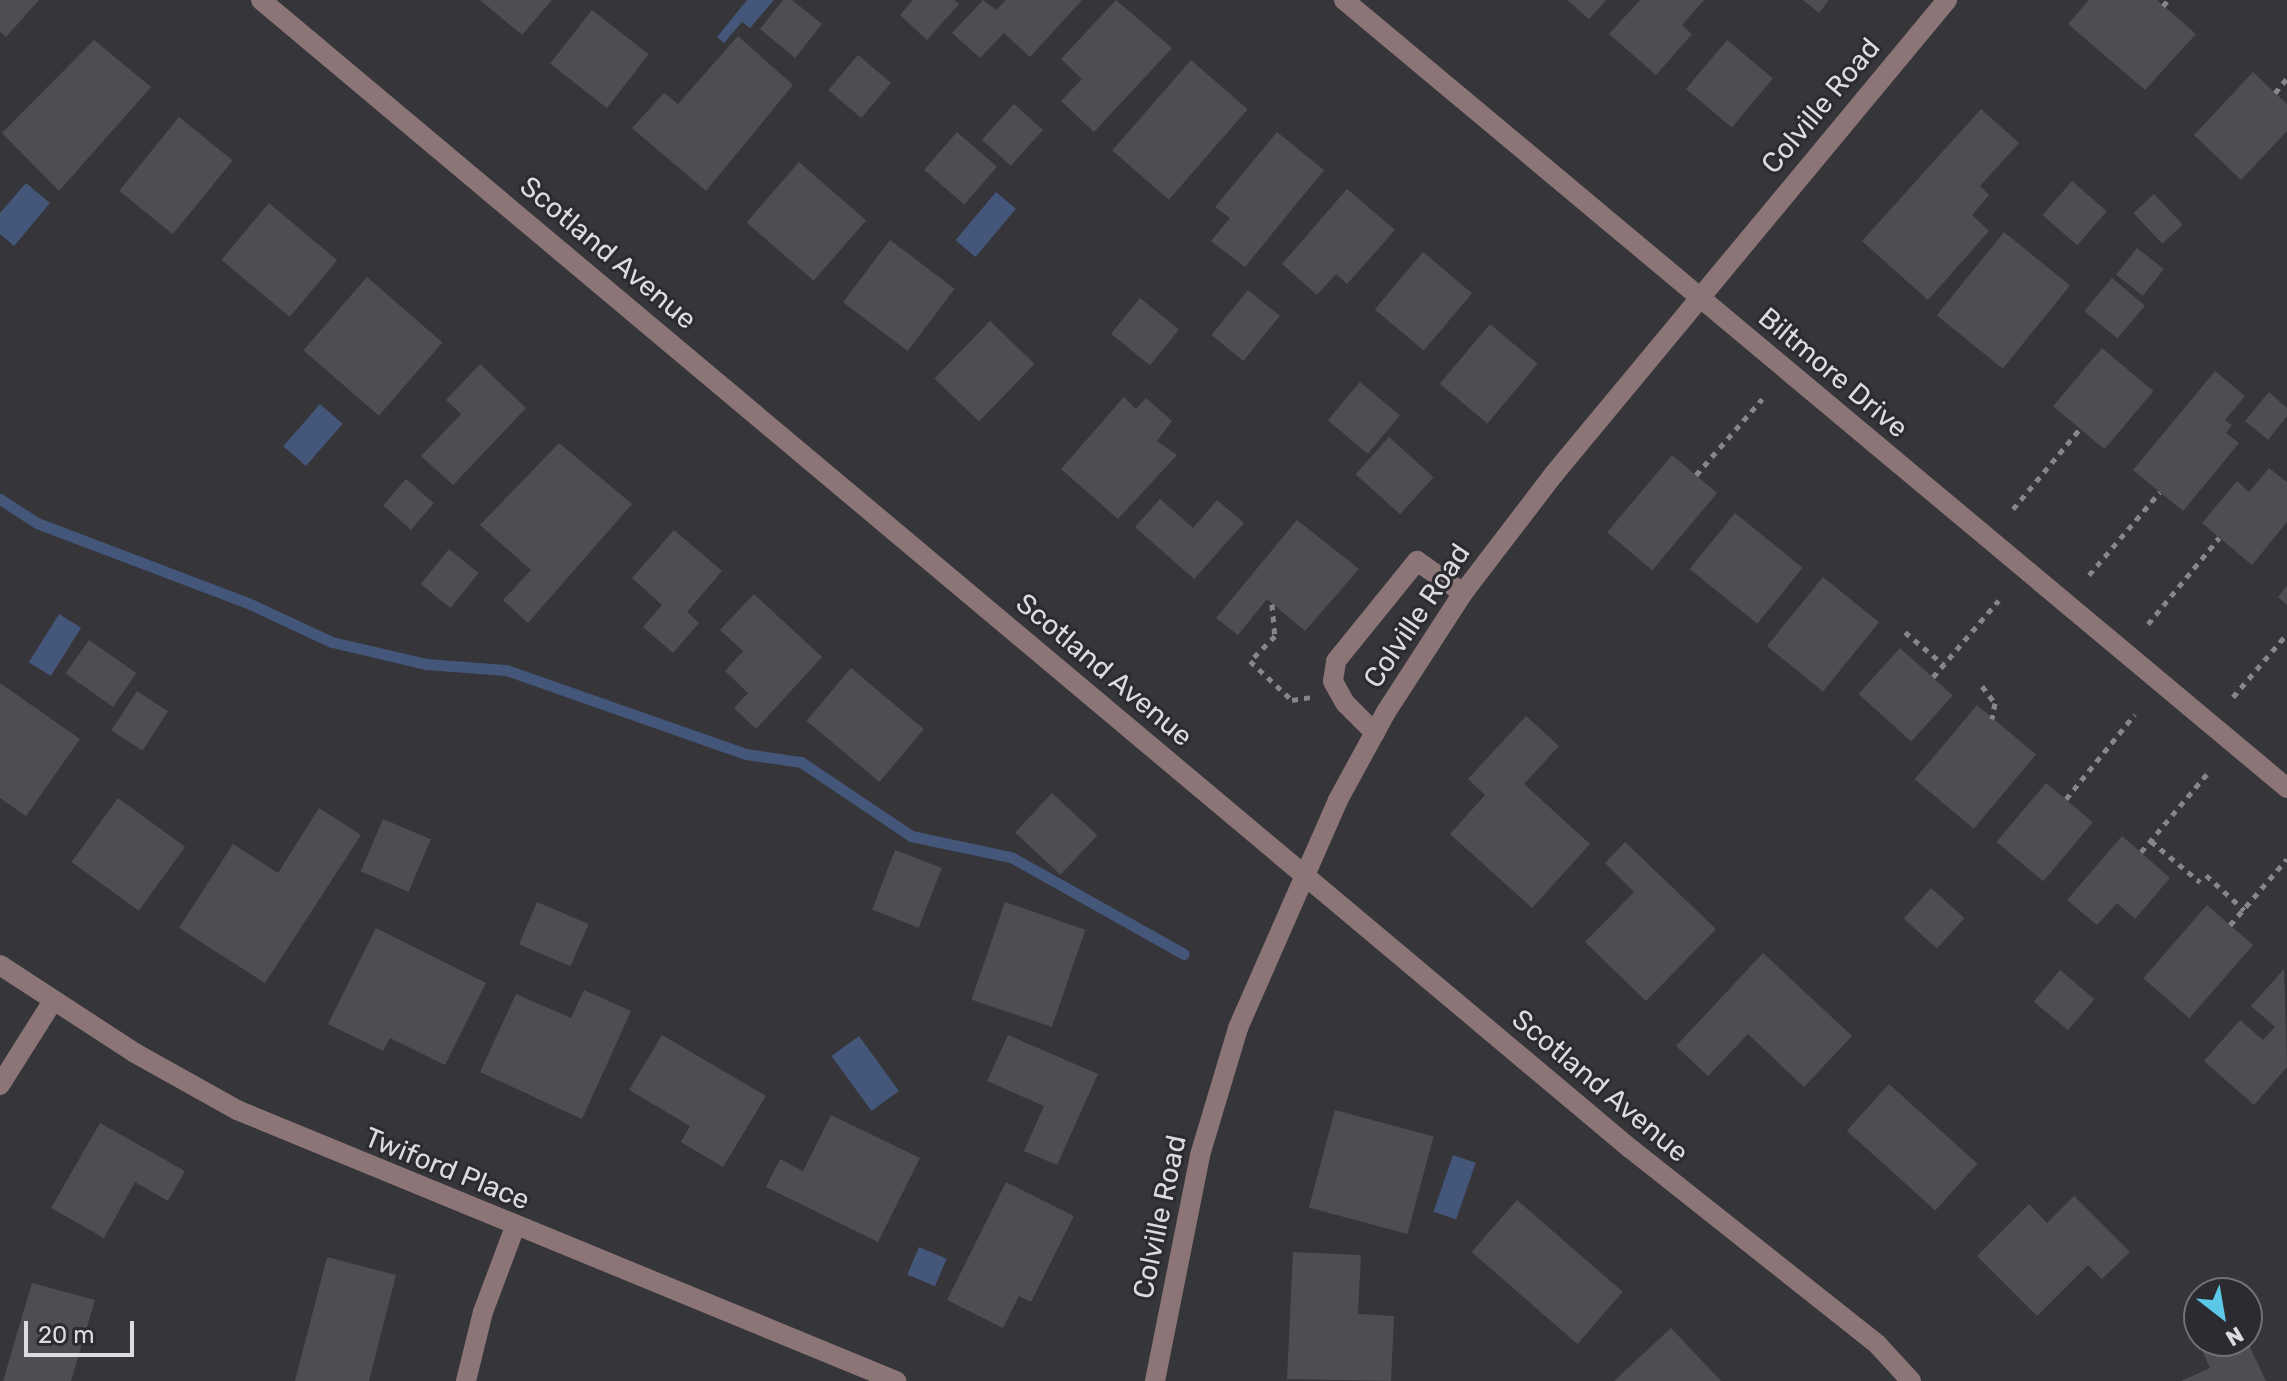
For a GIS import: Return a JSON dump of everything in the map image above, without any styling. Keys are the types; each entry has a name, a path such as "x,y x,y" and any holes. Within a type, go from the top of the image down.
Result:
{"street":[{"name":"Scotland Avenue","path":"261,0 1640,1156 1878,1345 1911,1381"},
{"name":"Biltmore Drive","path":"1344,0 2287,788"},
{"name":"Colville Road","path":"1155,1381 1200,1155 1253,986 1375,733 1463,593 1699,298 1947,0"},
{"path":"1375,733 1340,694 1333,681 1336,661 1417,561 1463,593"},
{"name":"Twiford Place","path":"0,965 53,1001 237,1110 515,1227 896,1381"},
{"path":"0,1085 53,1001"},
{"path":"466,1381 483,1312 515,1227"}],"path":[{"path":"2275,93 2287,78"},
{"path":"1696,475 1762,399"},
{"path":"2013,509 2080,429"},
{"path":"2089,575 2160,492"},
{"path":"2148,624 2219,538"},
{"path":"1933,677 1999,600"},
{"path":"1272,604 1275,636 1250,661 1292,700 1340,694"},
{"path":"1905,632 1944,665"},
{"path":"2233,697 2287,634"},
{"path":"1982,686 1995,703 1992,719"},
{"path":"2066,799 2135,714"},
{"path":"2141,852 2207,774"},
{"path":"2151,841 2200,882"},
{"path":"2230,925 2287,859"},
{"path":"2206,875 2244,910"}],"water":[{"path":"747,0 774,0 750,28 742,22 724,43 717,37"},
{"path":"26,183 50,203 14,246 0,234 0,213"},
{"path":"996,192 1016,209 975,257 956,240"},
{"path":"320,404 343,424 306,466 283,446"},
{"path":"59,614 81,628 51,676 29,662"},
{"path":"859,1036 899,1091 871,1111 831,1056"},
{"path":"1453,1155 1476,1163 1456,1220 1433,1212"},
{"path":"919,1247 947,1259 935,1286 907,1275"}],"building":[{"path":"0,0 39,0 6,37 0,32"},
{"path":"480,0 552,0 522,35"},
{"path":"783,0 792,0 822,24 795,58 760,29"},
{"path":"913,0 954,0 959,4 927,40 900,15"},
{"path":"983,0 996,10 1006,0 1082,0 1030,57 1004,33 980,58 952,33"},
{"path":"1116,0 1172,48 1094,132 1061,101 1082,79 1061,59"},
{"path":"1567,0 1606,0 1589,19"},
{"path":"1640,0 1704,0 1682,25 1692,34 1656,75 1609,34"},
{"path":"1803,0 1829,0 1819,13"},
{"path":"2089,0 2157,0 2196,34 2145,90 2068,24"},
{"path":"592,10 649,54 607,108 550,64"},
{"path":"738,36 793,85 706,191 632,128 664,93 678,104"},
{"path":"94,40 151,87 59,191 2,133"},
{"path":"1727,40 1773,79 1732,128 1686,89"},
{"path":"858,55 891,83 861,118 828,90"},
{"path":"1191,60 1248,109 1169,200 1112,151"},
{"path":"2253,72 2287,104 2287,131 2241,180 2194,135"},
{"path":"1014,104 1043,130 1011,166 982,140"},
{"path":"1981,109 2019,143 1980,186 1989,195 1972,215 1989,231 1928,300 1862,241"},
{"path":"179,117 233,160 173,234 119,191"},
{"path":"957,132 997,167 964,205 924,170"},
{"path":"1277,132 1324,170 1245,267 1211,241 1230,218 1215,207"},
{"path":"799,162 866,220 814,281 747,222"},
{"path":"2072,181 2107,211 2077,245 2042,215"},
{"path":"1347,189 1395,230 1347,284 1336,274 1317,295 1282,264"},
{"path":"2154,194 2183,225 2162,244 2134,213"},
{"path":"269,203 337,260 290,317 221,260"},
{"path":"2004,232 2070,285 2003,369 1937,315"},
{"path":"890,240 955,289 908,351 843,302"},
{"path":"2137,248 2164,269 2143,296 2116,275"},
{"path":"1423,252 1472,293 1424,351 1375,309"},
{"path":"367,277 442,343 379,416 303,350"},
{"path":"2112,278 2145,306 2117,339 2084,311"},
{"path":"1248,290 1280,316 1243,361 1211,335"},
{"path":"1140,298 1179,329 1150,365 1111,334"},
{"path":"990,321 1035,364 979,422 934,379"},
{"path":"1490,324 1537,364 1487,424 1440,384"},
{"path":"2102,348 2153,391 2104,449 2053,406"},
{"path":"480,364 526,408 453,485 421,456 461,414 446,400"},
{"path":"2215,371 2245,396 2225,420 2232,425 2226,433 2239,443 2183,511 2133,470"},
{"path":"1360,382 1400,415 1368,454 1328,420"},
{"path":"2269,392 2287,408 2287,416 2268,440 2245,421"},
{"path":"1124,397 1136,409 1146,398 1172,421 1157,441 1177,455 1118,519 1061,469"},
{"path":"1389,437 1434,477 1400,514 1356,474"},
{"path":"559,443 632,504 528,623 503,600 531,570 480,525"},
{"path":"1672,455 1717,493 1652,570 1607,532"},
{"path":"2269,468 2287,482 2287,522 2252,565 2202,523 2237,481 2249,492"},
{"path":"406,479 434,503 411,530 383,505"},
{"path":"1160,499 1193,528 1217,500 1244,523 1194,579 1135,527"},
{"path":"1735,513 1803,568 1757,624 1690,569"},
{"path":"1297,520 1359,569 1305,631 1267,599 1238,635 1216,618"},
{"path":"674,530 722,571 687,612 699,623 673,653 643,627 662,605 632,578"},
{"path":"449,549 479,573 450,608 421,584"},
{"path":"1823,577 1879,622 1823,691 1767,646"},
{"path":"2287,586 2287,605 2278,597"},
{"path":"754,594 822,657 756,729 734,708 748,693 725,671 743,651 720,630"},
{"path":"89,640 137,673 113,707 65,674"},
{"path":"1900,648 1953,696 1911,742 1859,694"},
{"path":"851,668 924,729 879,782 807,721"},
{"path":"0,683 80,739 26,816 0,798"},
{"path":"137,691 168,711 142,751 111,730"},
{"path":"1977,705 2036,754 1974,829 1915,779"},
{"path":"1526,716 1559,746 1524,784 1590,844 1532,908 1450,834 1485,795 1468,779"},
{"path":"2046,783 2093,822 2043,881 1997,842"},
{"path":"1052,793 1097,835 1061,875 1015,832"},
{"path":"118,798 185,847 139,911 72,862"},
{"path":"319,808 361,835 265,983 179,928 233,844 278,873"},
{"path":"383,819 431,839 409,892 361,871"},
{"path":"2122,836 2170,878 2135,919 2117,903 2097,925 2067,900"},
{"path":"1625,842 1716,929 1646,1001 1585,942 1634,892 1605,863"},
{"path":"895,850 942,868 919,928 872,910"},
{"path":"1931,888 1964,918 1937,949 1904,918"},
{"path":"537,902 589,924 571,966 519,944"},
{"path":"1005,902 1085,930 1052,1027 971,999"},
{"path":"2207,905 2253,945 2189,1018 2143,978"},
{"path":"376,928 486,983 445,1065 390,1038 383,1051 328,1024"},
{"path":"1763,953 1852,1036 1804,1087 1748,1034 1708,1076 1676,1046"},
{"path":"2284,969 2287,1067 2254,1105 2204,1061 2240,1020 2263,1040 2275,1027 2251,1006"},
{"path":"2060,970 2094,999 2068,1030 2034,1001"},
{"path":"584,990 631,1011 582,1119 480,1072 516,994 571,1018"},
{"path":"662,1035 766,1096 723,1167 681,1142 690,1126 629,1090"},
{"path":"1008,1035 1098,1074 1057,1165 1024,1151 1044,1106 987,1081"},
{"path":"1889,1084 1977,1164 1935,1210 1847,1131"},
{"path":"1335,1110 1434,1136 1407,1234 1309,1208"},
{"path":"831,1115 920,1158 878,1242 766,1187 780,1159 803,1171"},
{"path":"100,1123 185,1171 168,1201 135,1182 104,1238 51,1208"},
{"path":"1006,1182 1074,1216 1031,1302 1019,1296 1003,1328 947,1300"},
{"path":"2074,1196 2130,1252 2102,1279 2088,1265 2037,1316 1977,1256 2029,1204 2047,1223"},
{"path":"1517,1200 1623,1292 1577,1344 1472,1252"},
{"path":"1293,1252 1361,1255 1358,1314 1394,1316 1391,1381 1287,1379"},
{"path":"327,1257 396,1275 369,1381 295,1381"},
{"path":"32,1283 95,1300 71,1381 3,1381"},
{"path":"1671,1328 1721,1381 1614,1381"},
{"path":"2205,1357 2255,1357 2266,1381 2181,1381 2210,1368"}],"waterway":[{"path":"0,499 37,523 250,604 332,642 426,664 506,670 746,754 801,762 911,836 1011,857 1184,954"}]}
